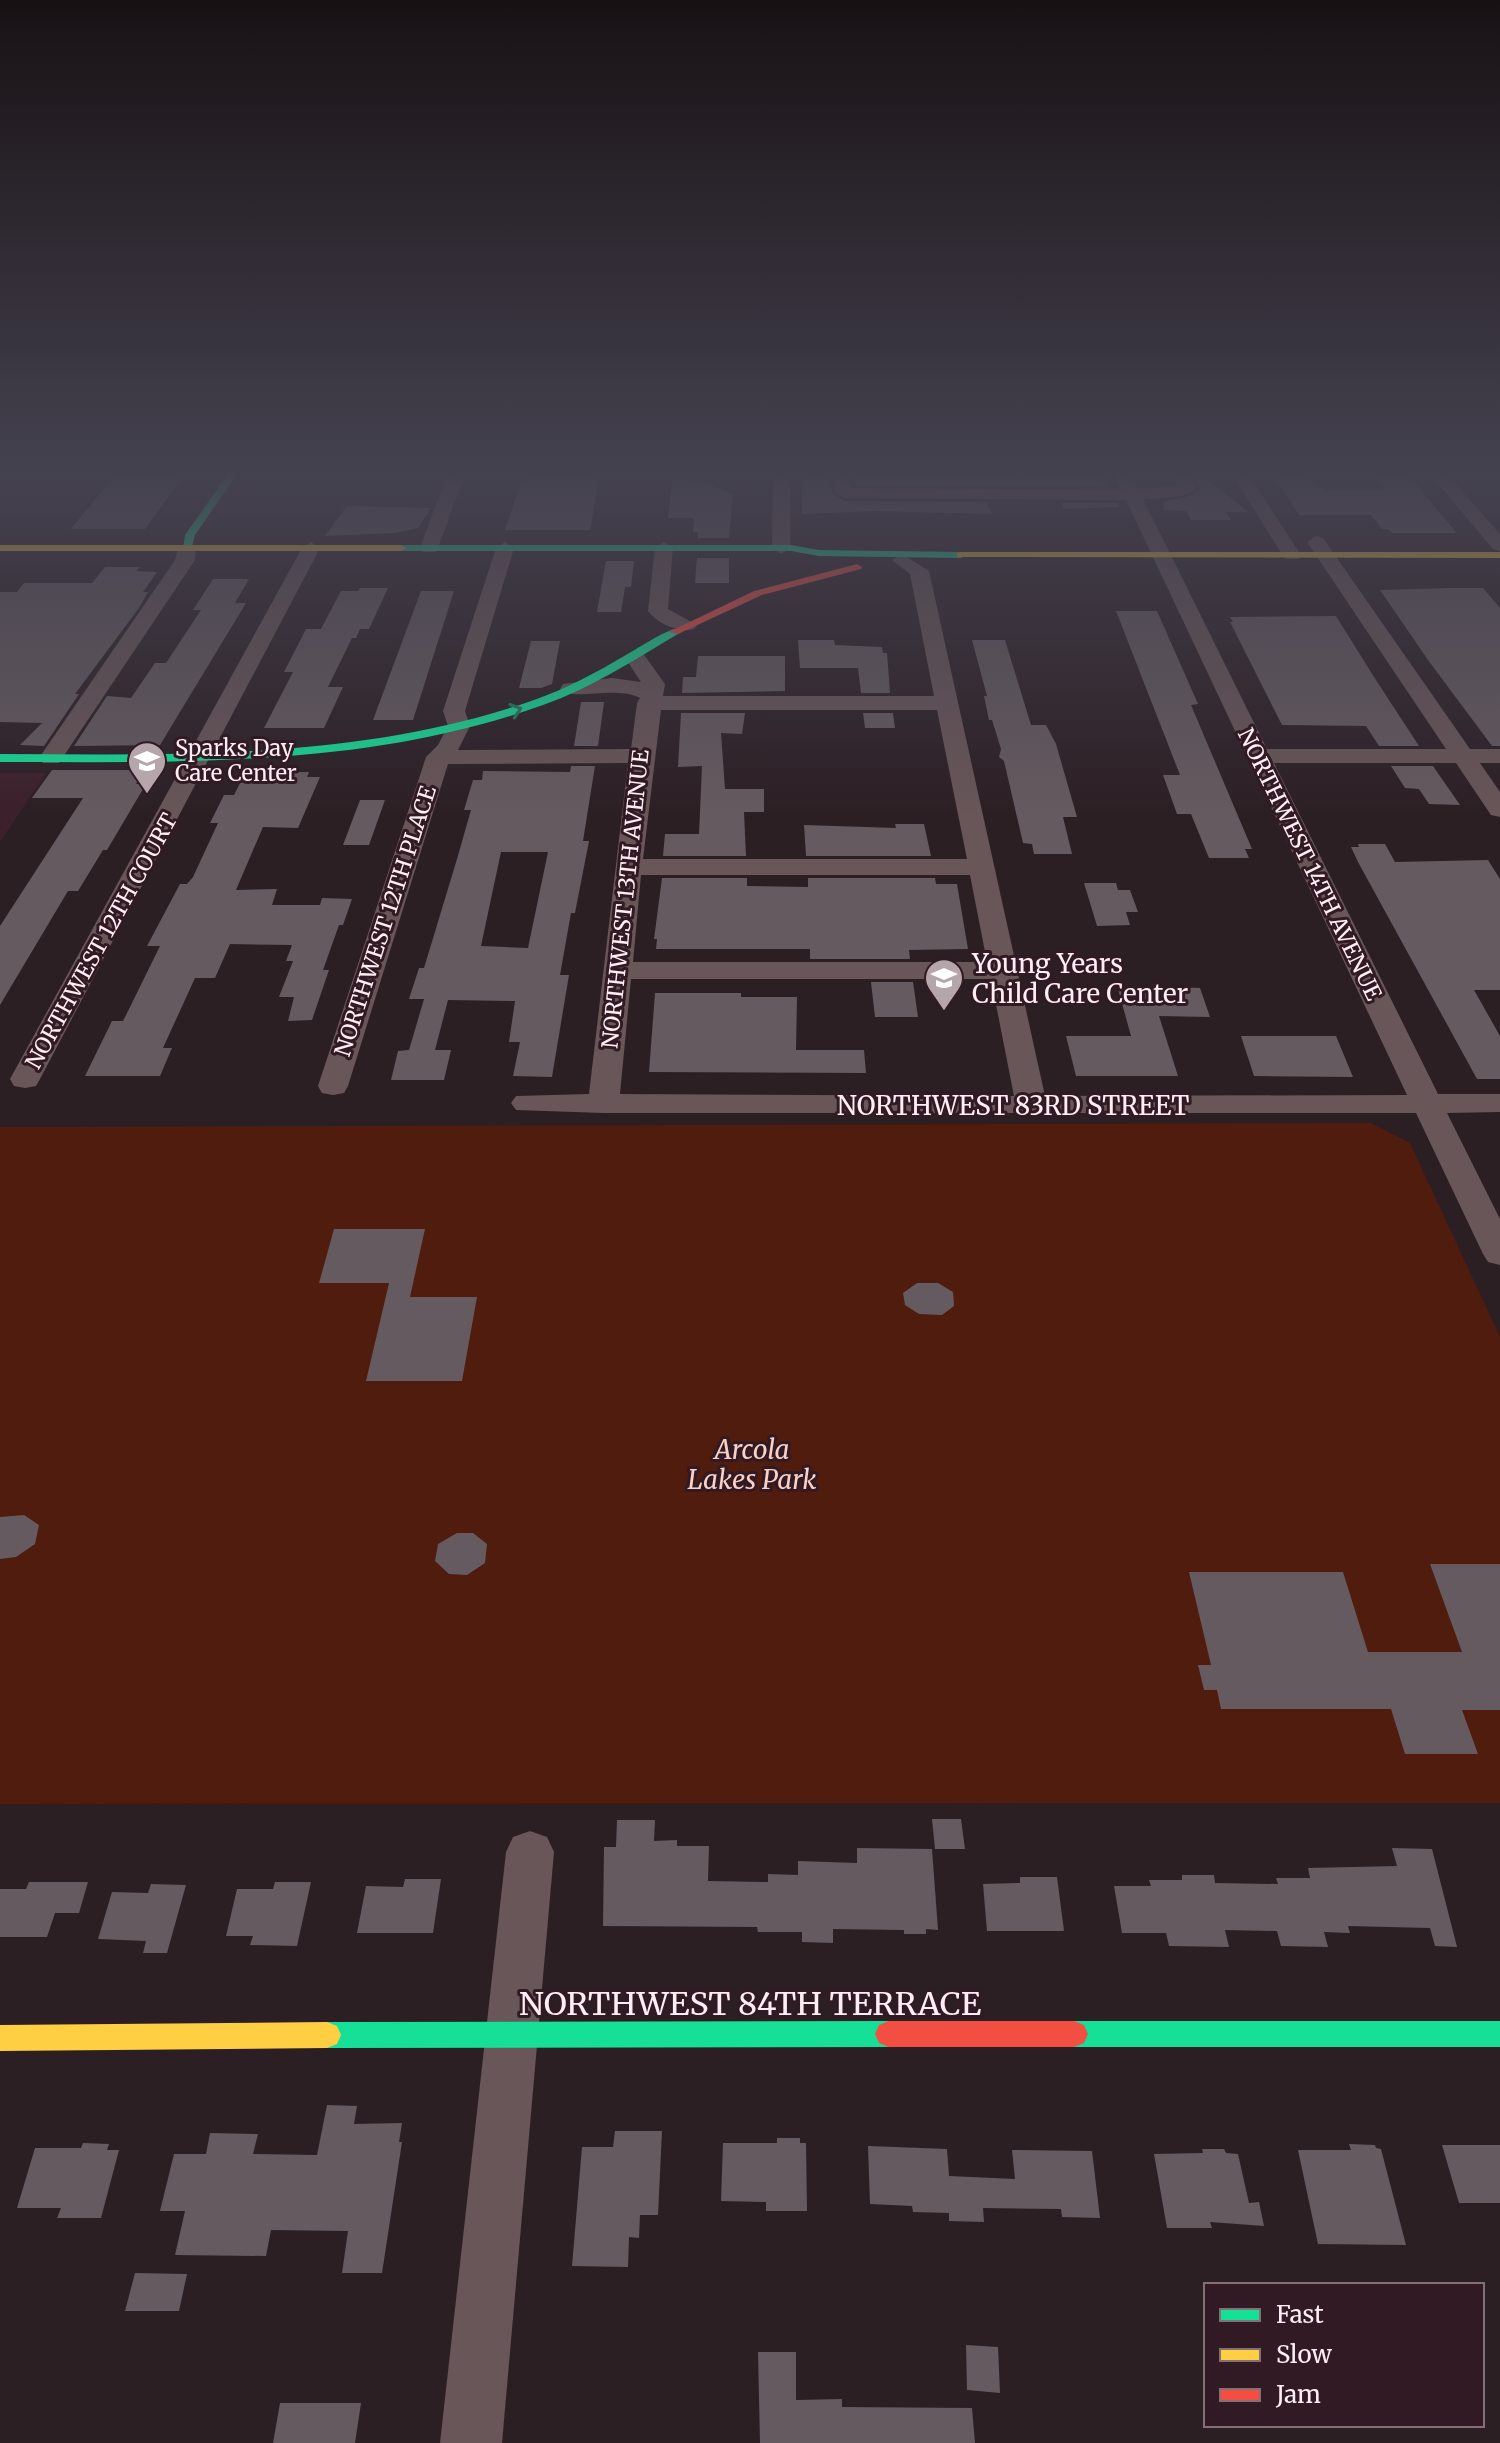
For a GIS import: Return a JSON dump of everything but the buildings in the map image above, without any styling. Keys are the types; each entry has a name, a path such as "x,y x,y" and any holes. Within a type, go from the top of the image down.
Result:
{"main road":[{"path":"0,758 275,755 385,741 459,726 527,707 571,689 687,625 736,601 773,588"},
{"name":"NORTHWEST 84TH TERRACE","path":"0,2038 514,2034 1500,2034"}],"street":[{"path":"51,758 166,588"},
{"name":"NORTHWEST 12TH COURT","path":"25,1079 290,588"},
{"path":"459,726 454,711 492,588"},
{"path":"660,588 658,611 664,617 687,625"},
{"path":"922,588 944,703 1031,1104"},
{"name":"NORTHWEST 14TH AVENUE","path":"1179,588 1500,1254"},
{"path":"1349,588 1500,810"},
{"path":"635,656 638,665 654,684 650,699"},
{"path":"571,689 620,683 638,687 650,699 944,703"},
{"name":"NORTHWEST 13TH AVENUE","path":"603,1104 628,867 650,699"},
{"name":"NORTHWEST 12TH PLACE","path":"333,1086 438,757 448,748 459,726"},
{"name":"NORTHWEST 12TH PLACE","path":"385,741 426,746 438,757"},
{"path":"438,757 641,756"},
{"path":"1258,756 1500,756"},
{"path":"628,867 982,867"},
{"path":"618,970 1002,971"},
{"name":"NORTHWEST 83RD STREET","path":"527,1103 1500,1103"},
{"path":"471,2443 530,1852"}],"shaded area":[{"path":"0,773 46,773 0,842"}],"green space":[{"name":"Arcola Lakes Park","path":"1371,1123 1410,1143 1500,1337 1500,1803 0,1804 0,1127"}],"traffic: fast":[{"path":"0,758 273,754 409,738 475,723 540,702 591,679 674,632"},
{"path":"327,2035 889,2034"},
{"path":"1074,2034 1500,2034"}],"traffic: slow":[{"path":"0,2038 327,2035"}],"traffic: jam":[{"path":"674,632 758,593 777,588"},
{"path":"889,2034 1074,2034"}],"place":[{"name":"Sparks Day Care Center","path":"147,795"},
{"name":"Young Years Child Care Center","path":"944,1012"}]}
